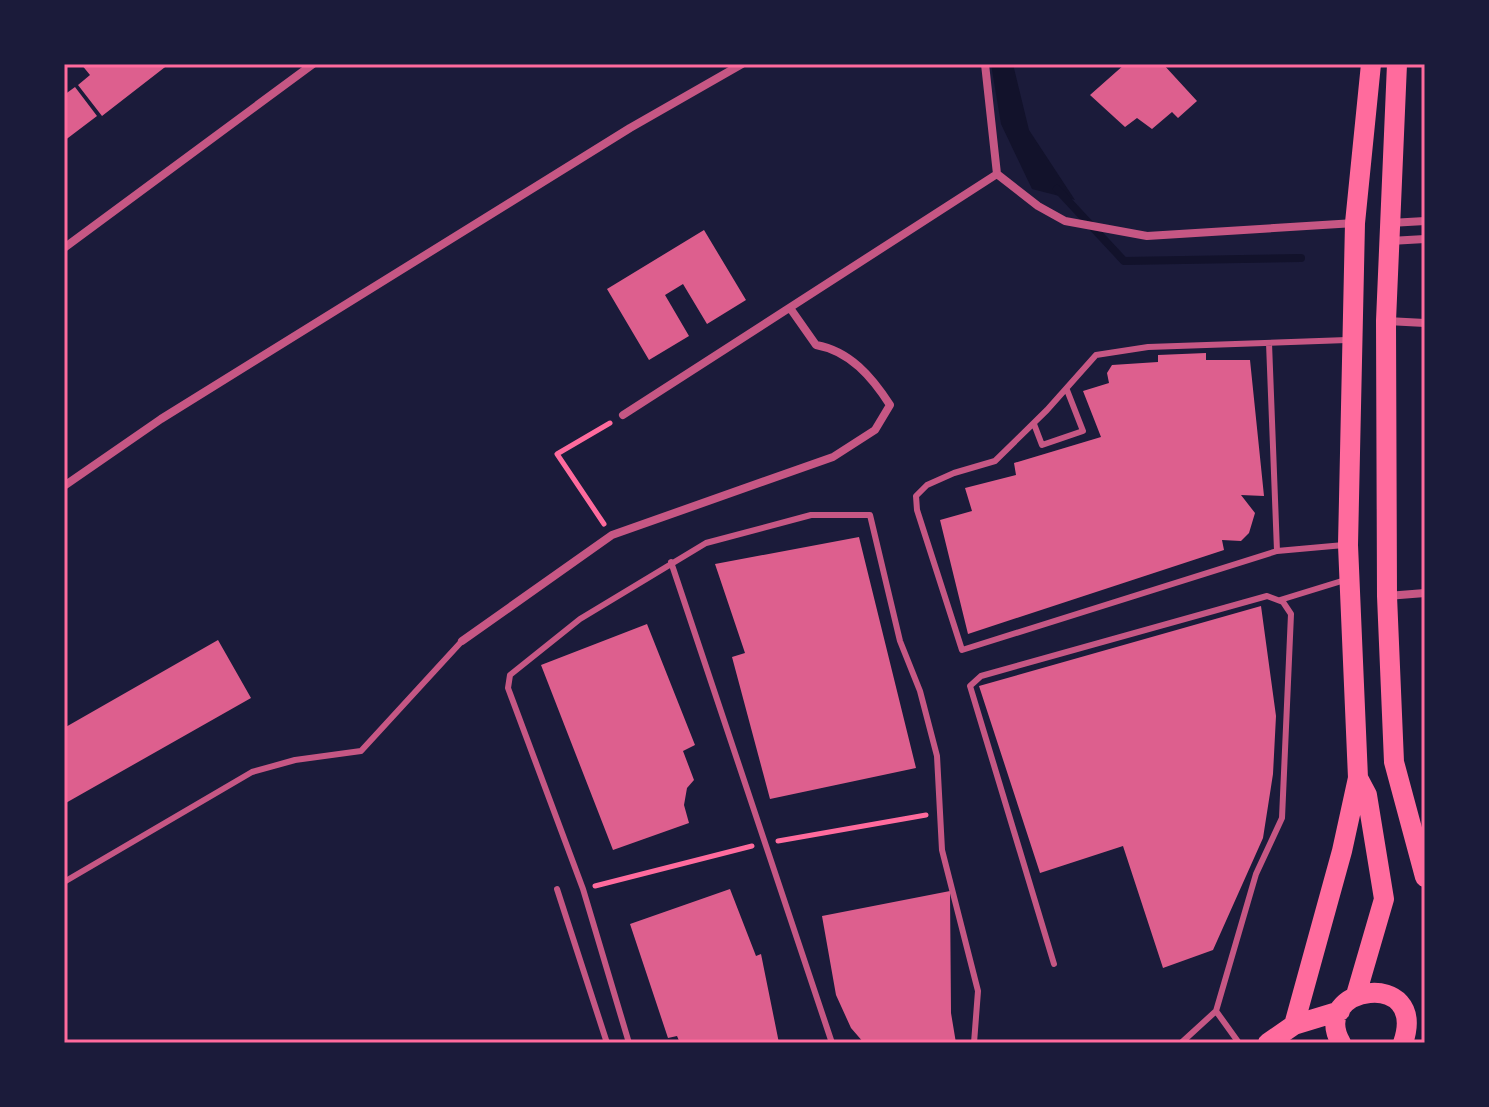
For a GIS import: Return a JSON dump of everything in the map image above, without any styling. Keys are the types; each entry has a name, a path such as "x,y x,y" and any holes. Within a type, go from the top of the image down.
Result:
{"main road":[{"path":"1294,1025 1342,851 1358,778 1348,545 1355,223 1371,64"},
{"path":"1397,64 1386,321 1387,596 1394,762 1425,877"},
{"path":"1268,1043 1294,1025 1340,1011 1356,995 1384,899 1367,795 1358,778"},
{"path":"1356,995 1380,992 1392,997 1401,1005 1405,1036"},
{"path":"1338,1041 1340,1011"},
{"path":"1405,1036 1425,1012"}],"street":[{"path":"64,248 313,64"},
{"path":"64,486 161,419 630,128 742,64"},
{"path":"985,64 997,174 1038,206 1065,221 1147,236 1355,223"},
{"path":"623,415 997,174"},
{"path":"1389,232 1425,221"},
{"path":"1389,232 1425,239"},
{"path":"462,641 612,535 833,457 875,430 890,405 874,381 838,349 816,345 790,308"},
{"path":"1386,321 1425,323"},
{"path":"1387,596 1425,593"}],"lane":[{"path":"1348,545 1277,551 962,650 917,510 916,496 927,485 954,473 995,461 1067,390 1086,362 1096,355 1148,347 1352,340"},
{"path":"1269,343 1277,551"},
{"path":"1034,424 1042,445 1083,431 1067,390"},
{"path":"629,1043 583,889 508,688 510,675 580,619 706,543 811,515 870,515 900,641 920,691 937,756 942,850 978,991 974,1043"},
{"path":"671,562 832,1043"},
{"path":"939,579 948,576"},
{"path":"1054,964 970,686 981,676 1267,596 1280,600 1349,579"},
{"path":"1181,1043 1216,1011 1256,874 1282,818 1291,614 1280,600"},
{"path":"64,882 252,772 295,760 361,751 462,641"},
{"path":"557,889 607,1043"},
{"path":"1216,1011 1239,1043"}],"path":[{"path":"612,535 557,454 623,415"}],"shaded area":[{"path":"991,64 1013,64 1029,130 1075,200 1032,189 1001,124"}],"building":[{"path":"81,64 169,64 102,116 78,85 90,75"},
{"path":"1125,64 1163,64 1197,101 1178,118 1172,112 1152,129 1137,118 1125,127 1090,95"},
{"path":"75,87 97,116 64,141 64,95"},
{"path":"704,230 746,300 707,324 683,284 665,295 689,336 649,360 607,289"},
{"path":"1206,353 1206,360 1250,360 1264,496 1241,495 1255,513 1249,533 1241,541 1222,540 1224,550 968,634 940,520 972,511 965,488 1016,475 1014,463 1101,437 1083,391 1109,383 1107,373 1112,365 1158,362 1158,355"},
{"path":"859,537 916,768 770,799 732,657 745,653 715,564"},
{"path":"1261,606 1276,716 1273,774 1263,838 1213,950 1163,968 1123,846 1040,873 979,686"},
{"path":"647,624 695,745 683,751 694,780 687,788 684,805 689,823 613,850 541,665"},
{"path":"218,640 251,698 64,804 64,728"},
{"path":"730,889 756,956 761,954 779,1043 680,1043 677,1036 668,1038 630,924"},
{"path":"950,891 951,1013 956,1043 864,1043 851,1028 836,995 822,916"}],"waterway":[{"path":"1057,189 1124,261 1301,258"}]}
